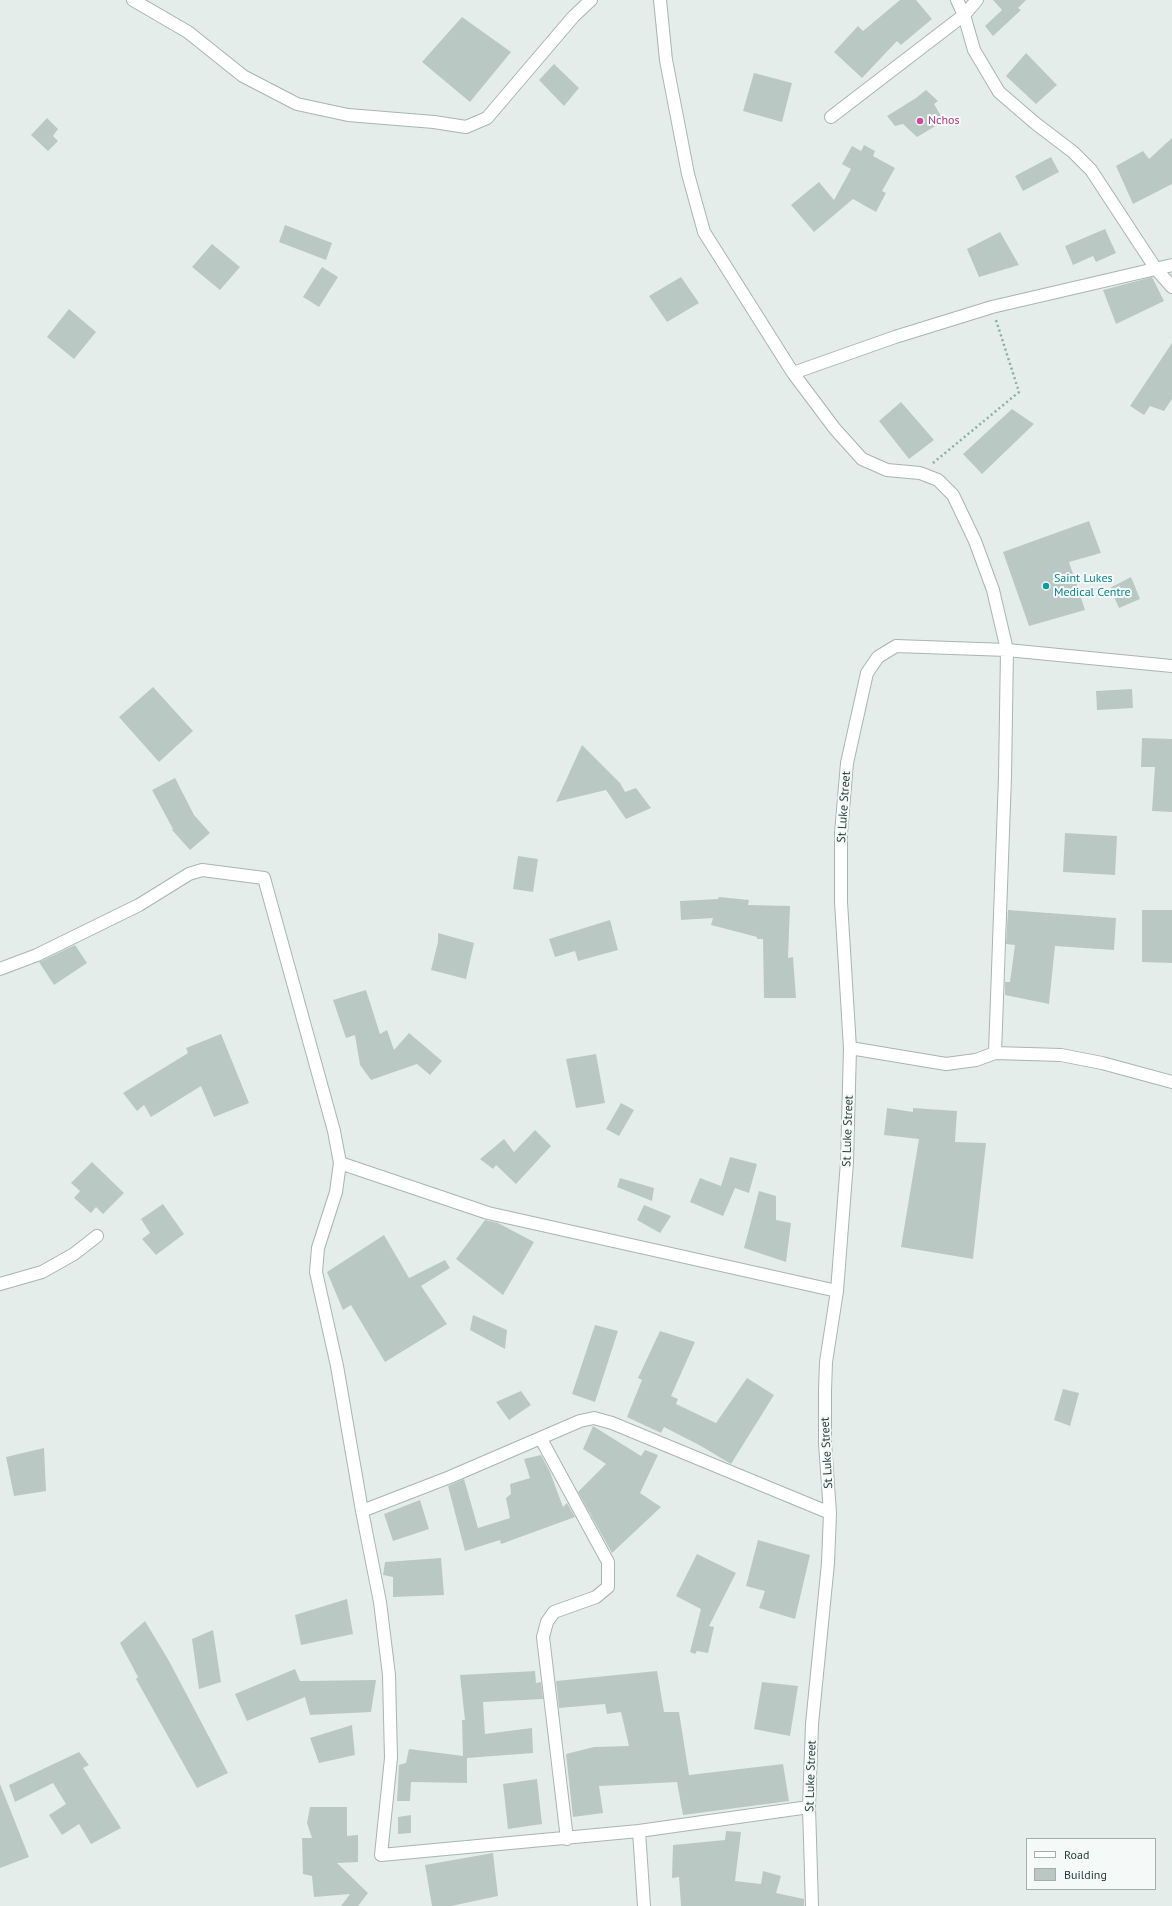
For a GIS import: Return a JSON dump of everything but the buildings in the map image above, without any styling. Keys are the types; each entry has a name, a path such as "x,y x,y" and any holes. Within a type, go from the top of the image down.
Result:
{"street":[{"path":"133,0 188,32 243,76 297,104 348,115 434,122 466,127 487,118 573,17 591,0"},
{"path":"660,0 666,60 688,174 704,232 792,373 835,429 862,459 887,470 920,474 938,480 953,495 974,541 993,590 1007,650 1005,776 994,1053"},
{"path":"957,0 964,15 974,50 999,92 1035,124 1073,152 1091,170 1156,269 1172,288"},
{"path":"831,117 964,15 977,0"},
{"path":"792,373 895,337 992,307 1172,265"},
{"name":"St Luke Street","path":"812,1906 809,1808 812,1724 828,1563 830,1513 825,1443 824,1391 826,1362 837,1291 847,1162 850,1048 841,902 841,833 847,763 867,673 878,657 896,646 1007,650 1172,666"},
{"path":"0,969 37,955 139,905 189,874 202,870 264,878 332,1124 340,1162 336,1192 318,1248 316,1272 337,1366 362,1511 380,1602 389,1675 391,1758 381,1855 567,1839 639,1831 809,1808"},
{"path":"850,1048 946,1064 976,1060 994,1053 1061,1055 1102,1063 1172,1082"},
{"path":"340,1162 488,1213 837,1291"},
{"path":"0,1284 42,1272 74,1254 97,1236"},
{"path":"362,1511 541,1439 580,1421 594,1418 612,1423 830,1513"},
{"path":"541,1439 608,1562 609,1575 608,1587 596,1597 554,1612 546,1622 543,1637 567,1839"},
{"path":"639,1831 644,1906"}],"path":[{"path":"920,474 1019,392 992,307"}],"place":[{"name":"Nchos","path":"920,121"},
{"name":"Saint Lukes Medical Centre","path":"1046,586"}]}
